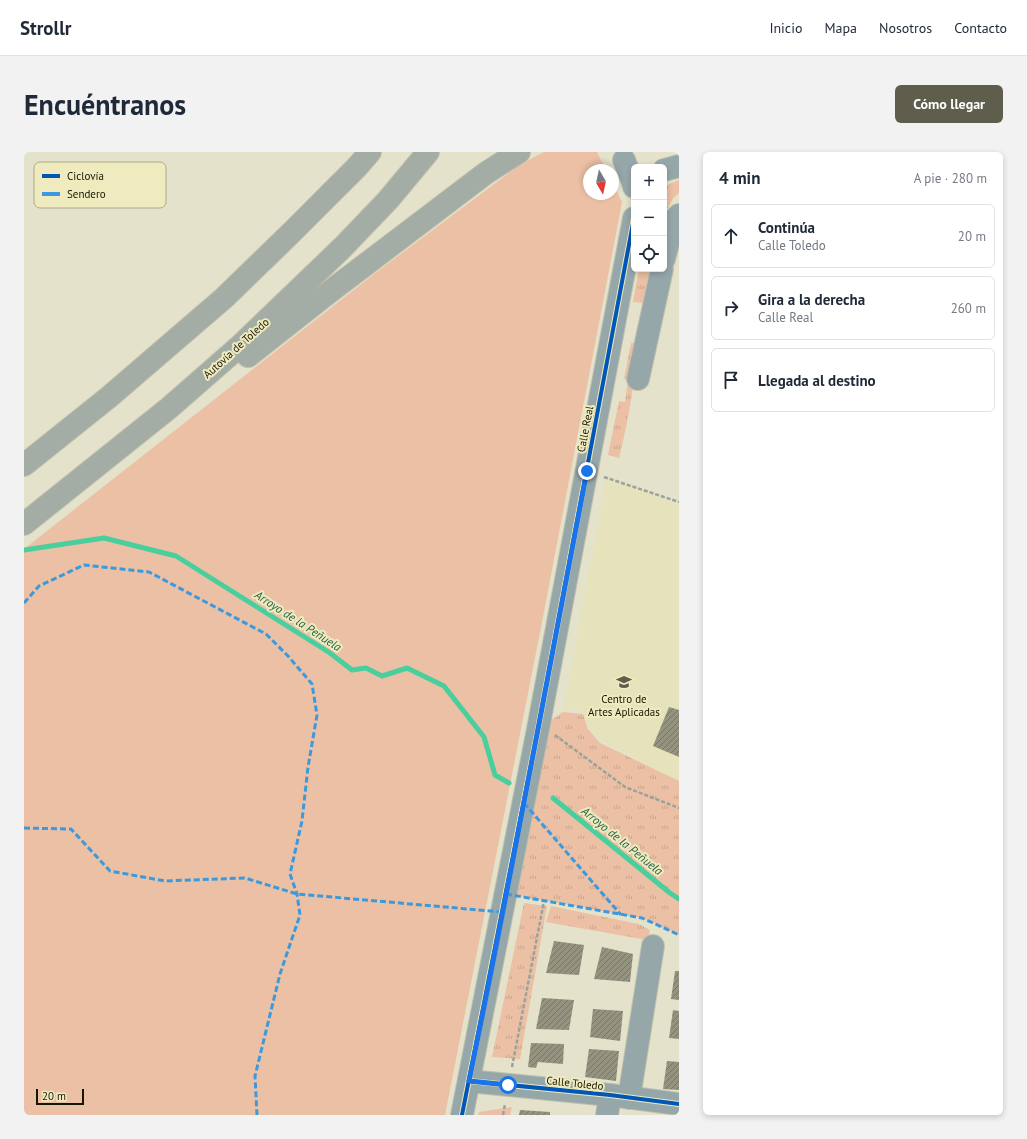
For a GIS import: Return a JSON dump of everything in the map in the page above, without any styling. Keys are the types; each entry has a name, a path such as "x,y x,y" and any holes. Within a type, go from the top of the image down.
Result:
{"highway":[{"name":"Autovía de Toledo","path":"24,524 169,408 241,345 343,247 388,200 428,152"},
{"path":"169,408 193,399 328,293 480,178 519,152"},
{"path":"24,465 109,397 224,298 363,157"}],"street":[{"path":"625,160 631,177"},
{"path":"667,247 674,220 679,214"},
{"name":"Calle Real","path":"462,1115 538,729 631,234"},
{"path":"638,379 661,272"},
{"path":"615,1103 653,946"},
{"name":"Calle Toledo","path":"469,1081 508,1085 615,1103 679,1104"}],"path":[{"path":"587,471 679,502"},
{"path":"538,729 554,734 624,787 679,808"},
{"path":"508,1085 544,901"}],"shaded area":[{"path":"607,476 679,506 679,784 645,768 633,756 605,743 593,733 582,712 574,708 563,712"}],"green space":[{"path":"544,152 597,152 603,164 583,164 583,200 619,200 619,196 622,202 543,617 445,1115 24,1115 24,549 374,274 521,164"},
{"path":"679,180 679,193 674,197 667,209 667,200 667,185"},
{"path":"638,272 651,272 645,303 633,302"},
{"path":"631,343 639,343 628,415 619,458 608,455 619,401 625,402 628,380 624,379"},
{"path":"563,712 583,714 588,729 600,743 679,781 679,935 642,918 512,895 550,721"},
{"path":"524,903 547,906 520,1059 492,1057"},
{"path":"551,906 639,924 650,930 647,940 546,922"},
{"path":"512,1107 510,1115 478,1115 479,1112"}],"building":[{"name":"Centro de Artes Aplicadas","path":"669,707 679,710 679,757 653,746"},
{"path":"554,941 584,945 579,975 546,973"},
{"path":"602,947 633,954 630,982 594,979"},
{"path":"675,971 679,971 679,1000 671,999"},
{"path":"542,998 574,1000 569,1030 536,1029"},
{"path":"593,1009 623,1011 620,1041 590,1037"},
{"path":"673,1010 679,1011 679,1039 669,1038"},
{"path":"531,1043 564,1044 563,1064 538,1062 536,1068 528,1067"},
{"path":"589,1049 619,1051 616,1081 585,1077"},
{"path":"667,1061 679,1062 679,1090 663,1089"},
{"path":"520,1110 550,1112 550,1115 519,1115"}],"waterway":[{"name":"Arroyo de la Peñuela","path":"24,550 104,538 176,556 330,653 352,670 366,668 382,676 407,668 444,686 484,737 495,775 509,783"},
{"name":"Arroyo de la Peñuela","path":"553,798 679,899"}],"marked path":[{"path":"24,603 39,586 84,565 149,572 266,634 288,656 312,684 317,715 308,767 302,821 290,874 297,894 300,915 280,974 255,1076 257,1115"},
{"path":"524,803 621,915"},
{"path":"24,828 71,829 110,871 165,881 245,878 297,894 502,912"},
{"path":"506,894 642,918 679,935"}],"cycle path":[{"path":"462,1115 538,729 631,234"},
{"path":"469,1081 610,1095 679,1104"}],"place":[{"name":"Centro de Artes Aplicadas","path":"624,682"}],"route":[{"path":"508,1085 469,1081 587,471"}]}
